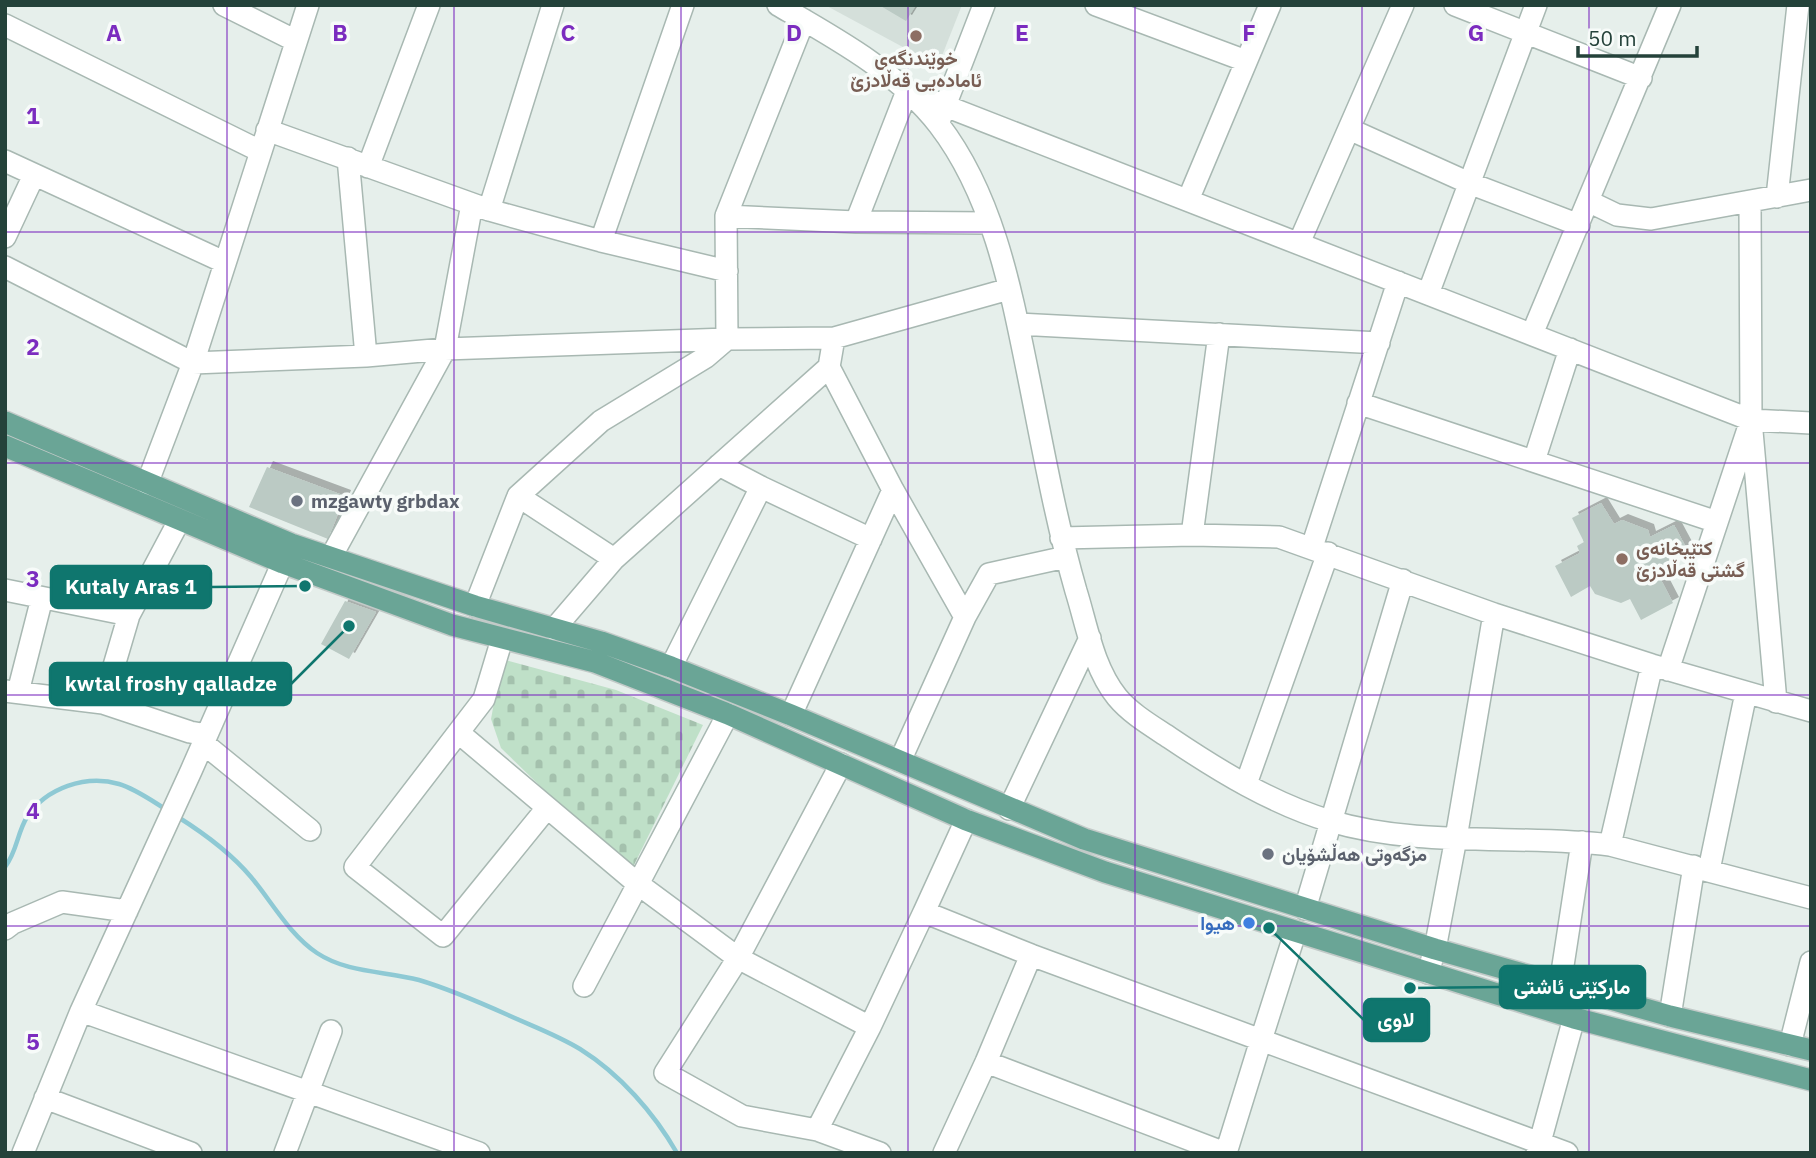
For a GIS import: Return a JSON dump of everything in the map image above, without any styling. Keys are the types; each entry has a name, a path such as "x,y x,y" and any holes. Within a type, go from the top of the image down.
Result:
{"main road":[{"path":"5,422 147,484 287,554 452,625 595,662 728,714 967,820 1105,872 1574,1018 1811,1080"},
{"path":"5,446 179,520 287,554 331,557 475,606 601,642 671,667 1084,839 1435,949 1670,1016 1800,1048"}],"street":[{"path":"224,5 296,41"},
{"path":"147,484 193,363 308,5"},
{"path":"368,167 429,5"},
{"path":"331,557 445,349 480,207 553,5"},
{"path":"601,241 683,5"},
{"path":"778,5 849,47 942,115 1188,200 1751,420 1811,423"},
{"path":"984,5 942,115 990,223 1018,324 1064,547 1102,672 1118,698 1130,710 1187,749 1246,784 1331,821 1391,834 1610,845 1811,898"},
{"path":"1096,5 1246,61"},
{"path":"1188,200 1270,5"},
{"path":"1299,243 1403,5"},
{"path":"1455,5 1641,78"},
{"path":"1428,293 1536,5"},
{"path":"1532,334 1671,5"},
{"path":"1777,197 1798,5"},
{"path":"475,606 518,496 601,421 706,357 727,339 726,216 804,20"},
{"path":"5,25 260,150"},
{"path":"856,222 906,91"},
{"path":"1349,129 1469,183 1579,225"},
{"path":"267,130 480,207 601,241 727,271"},
{"path":"348,158 366,356"},
{"path":"5,162 224,262"},
{"path":"5,237 34,175"},
{"path":"1590,202 1617,215 1651,219 1811,190"},
{"path":"1751,203 1751,420 1776,702"},
{"path":"726,216 856,222 990,223"},
{"path":"5,267 193,363 366,356 445,349 834,338 1009,289"},
{"path":"1246,784 1320,550 1358,403 1398,282"},
{"path":"1018,324 1379,342"},
{"path":"1192,535 1219,334"},
{"path":"834,338 829,367 893,490 965,617"},
{"path":"1534,461 1570,349"},
{"path":"554,629 614,559 829,367"},
{"path":"1358,403 1717,522"},
{"path":"1610,845 1660,668 1717,522 1751,420"},
{"path":"719,465 871,539"},
{"path":"671,667 761,487"},
{"path":"791,715 893,490"},
{"path":"518,496 614,559"},
{"path":"103,702 129,615 179,520"},
{"path":"900,761 965,617 989,574 1064,547 1192,535 1279,537 1494,614 1660,668 1811,711"},
{"path":"23,1153 81,1011 287,554"},
{"path":"1305,909 1404,580"},
{"path":"5,590 129,615"},
{"path":"42,598 12,691 103,702 190,732 205,739 310,830"},
{"path":"1428,973 1456,838 1494,614"},
{"path":"1009,809 1090,638"},
{"path":"502,639 484,699 355,867 443,936 547,808"},
{"path":"1670,1016 1702,868 1745,694"},
{"path":"584,986 728,714"},
{"path":"459,733 638,884 738,958 870,1027"},
{"path":"841,764 738,958 665,1073 743,1116 817,1130 875,1152"},
{"path":"817,1130 870,1027 967,820"},
{"path":"1560,985 1582,842"},
{"path":"5,929 62,902 127,911"},
{"path":"924,912 1539,1148 1567,1153"},
{"path":"986,1062 1225,1153 1295,933"},
{"path":"944,1153 1031,955"},
{"path":"1800,1048 1811,962"},
{"path":"81,1011 479,1153"},
{"path":"1539,1148 1574,1018"},
{"path":"285,1153 331,1031"},
{"path":"46,1098 191,1153"}],"shaded area":[{"name":"خوێندنگەی ئامادەیی قەڵادزێ","path":"825,5 962,5 938,66"}],"green space":[{"path":"502,659 616,690 703,725 633,867 573,818 501,748 491,719"}],"building":[{"path":"879,5 916,5 906,21"},
{"name":"mzgawty grbdax","path":"267,467 345,496 328,539 249,507"},
{"name":"کتێبخانەی گشتی قەڵادزێ","path":"1601,503 1614,524 1622,520 1648,530 1650,537 1674,525 1689,553 1663,567 1667,574 1660,578 1673,603 1641,620 1630,599 1621,603 1595,594 1590,586 1571,597 1555,566 1580,553 1577,546 1584,542 1572,518"},
{"path":"345,601 376,612 349,659 321,644"}],"waterway":[{"path":"5,867 27,817 45,798 68,786 93,781 119,784 167,810"},
{"path":"178,817 235,859 289,927 317,953 353,968 406,977 441,987 571,1044 609,1070 635,1095 658,1123 677,1153"}],"place":[{"name":"خوێندنگەی ئامادەیی قەڵادزێ","path":"916,36"},
{"name":"mzgawty grbdax","path":"297,501"},
{"name":"کتێبخانەی گشتی قەڵادزێ","path":"1622,559"},
{"name":"Kutaly Aras 1","path":"305,586"},
{"name":"kwtal froshy qalladze","path":"349,626"},
{"name":"مزگەوتی ھەڵشۆیان","path":"1268,854"},
{"name":"هیوا","path":"1249,923"},
{"name":"لاوی","path":"1269,928"},
{"name":"مارکێتی ئاشتی","path":"1410,988"}]}
